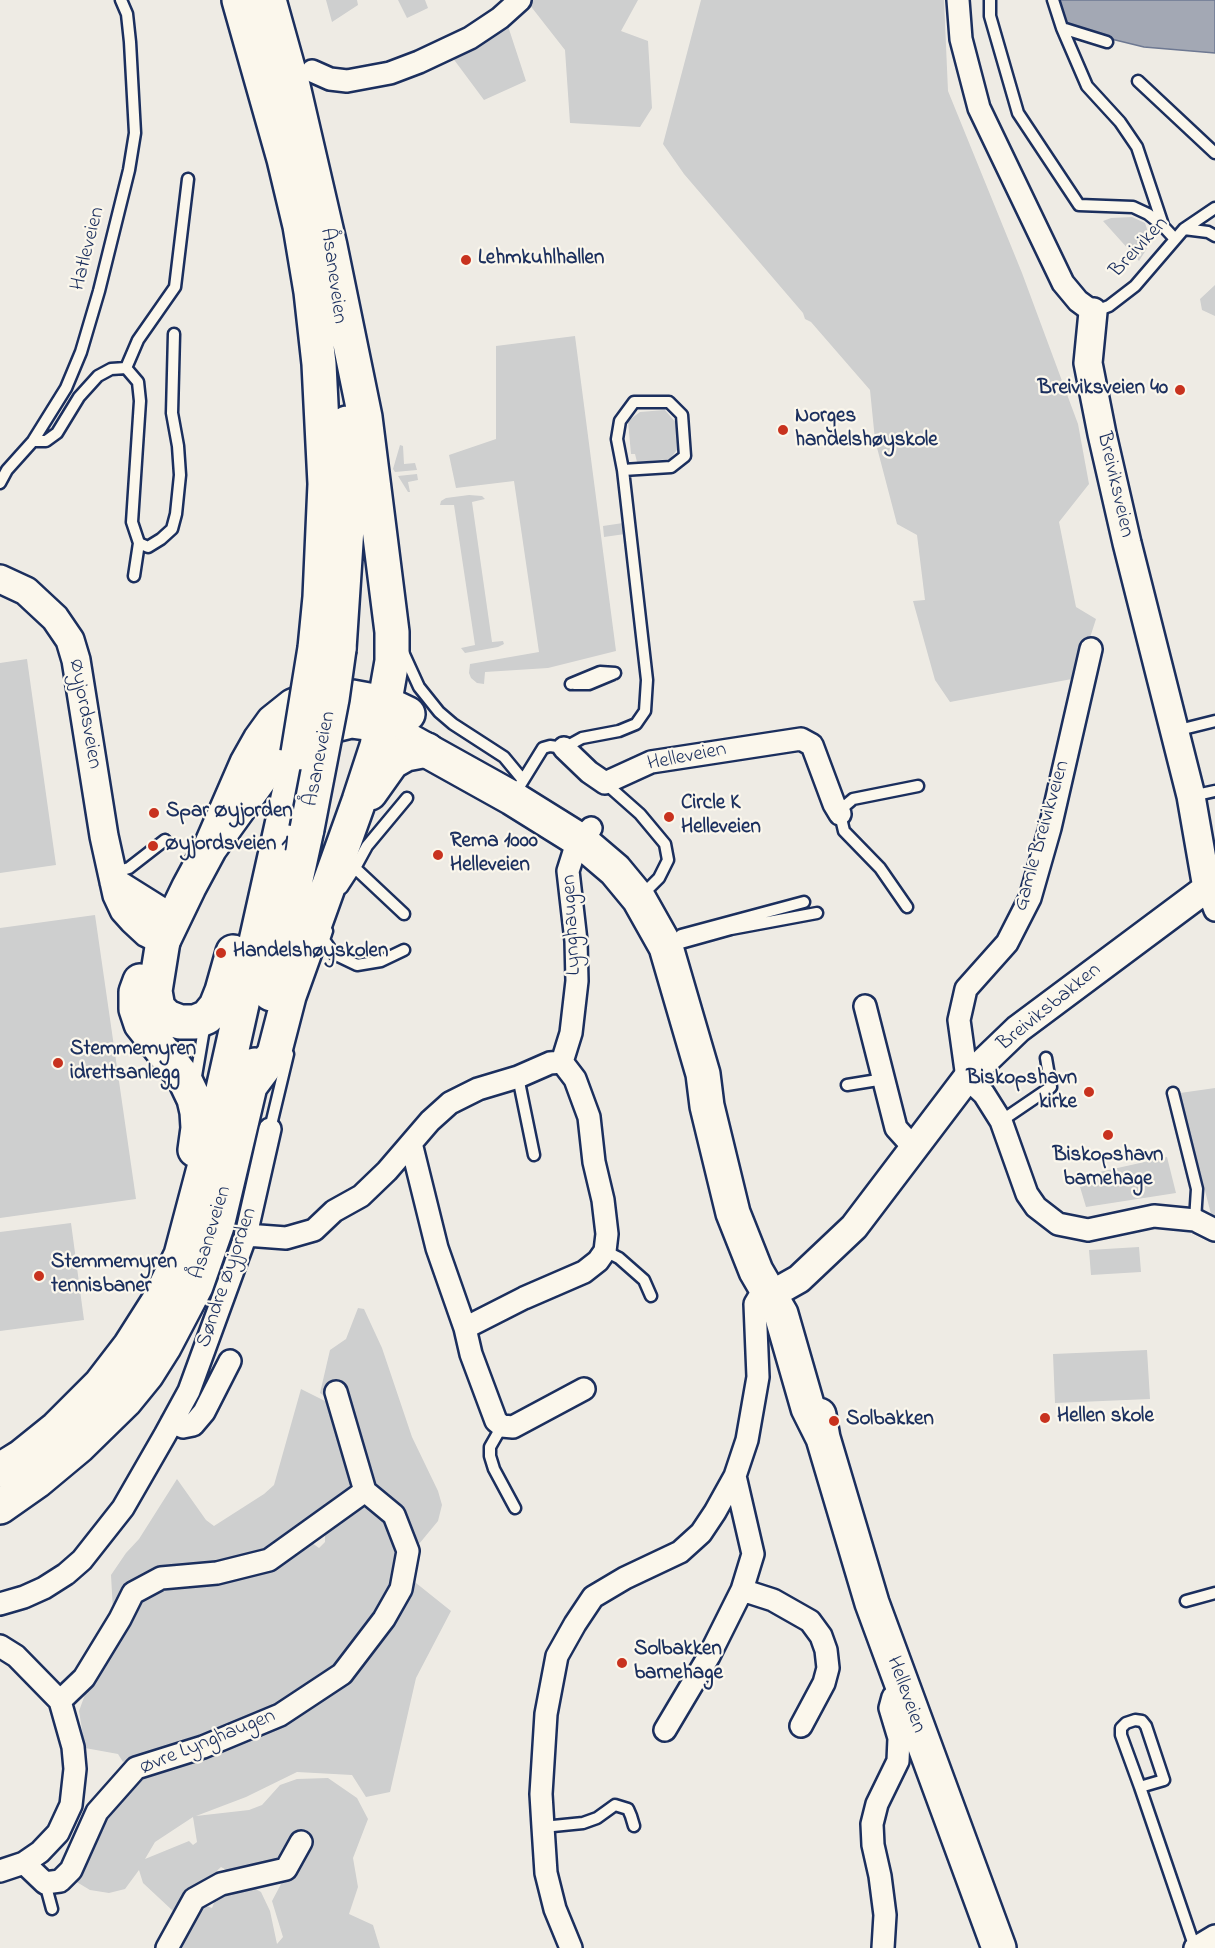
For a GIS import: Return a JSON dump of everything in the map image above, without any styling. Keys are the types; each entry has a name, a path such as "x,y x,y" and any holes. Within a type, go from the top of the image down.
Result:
{"main road":[{"name":"Åsaneveien","path":"0,1470 21,1457 78,1408 100,1385 130,1346 158,1302 181,1255 195,1207 286,829 330,711 320,374 310,292 300,226 284,159 238,0"},
{"name":"Åsaneveien","path":"0,1507 37,1481 79,1446 125,1401 147,1374 164,1347 196,1286 217,1226 250,1086 286,829 280,773 298,753 327,648 350,482 343,359 330,246 293,86 269,0"},
{"path":"250,1086 274,1054 289,996 359,801 377,746 392,661 392,632 365,417 330,246"},
{"name":"Helleveien","path":"383,714 427,750 524,778"},
{"name":"Helleveien","path":"168,930 210,848 264,773 296,740 310,731 383,714 524,778 556,800 639,899 664,942"},
{"path":"359,801 372,793 392,762 406,754 427,750"},
{"path":"168,930 155,991 158,1008 167,1017 180,1022 195,1022 207,1017 216,1006 286,829"},
{"name":"Helleveien","path":"586,834 614,845 642,879 657,917 703,1074 717,1102 776,1291 793,1311 818,1408 823,1438 872,1603 999,1948"},
{"path":"168,930 145,969 136,992 136,1009 141,1024 184,1078 194,1100 198,1128 189,1173 195,1207"}],"street":[{"path":"312,70 330,79 347,81 390,73 470,38 500,18 520,0"},
{"path":"958,0 961,39 979,108 1063,283 1078,301 1093,312"},
{"name":"Breiviksveien","path":"1093,312 1088,363 1102,434 1175,731 1203,794 1212,894"},
{"name":"Øyjordsveien","path":"0,579 26,591 55,618 70,640 76,660 104,836 117,895 123,910 147,933 168,930"},
{"name":"Gamle Breivikveien","path":"967,1078 959,1020 966,989 1007,943 1030,897 1050,828 1091,649"},
{"name":"Helleveien","path":"605,783 651,762 801,739 812,745 840,814"},
{"path":"564,748 589,772 605,783"},
{"name":"Lynghaugen","path":"562,1062 571,1033 577,981 576,941 568,871 574,852 586,834"},
{"name":"Breiviksbakken","path":"776,1291 809,1270 854,1227 967,1078 1018,1029 1212,894"},
{"path":"865,1006 896,1128 915,1149"},
{"path":"246,1235 286,1238 314,1230 334,1211 361,1196 430,1121 450,1103 478,1089 518,1077 550,1063 562,1062 575,1080 589,1117 594,1162 604,1204 607,1234 605,1251 598,1261 584,1272 524,1298 465,1328"},
{"path":"967,1078 984,1094 1001,1121 1027,1194 1036,1207 1058,1224 1088,1230 1154,1216 1195,1220 1215,1230"},
{"name":"Søndre Øyjorden","path":"0,1604 44,1588 82,1560 123,1508 172,1422 189,1391 246,1235 270,1130"},
{"path":"411,1143 437,1248 465,1328 471,1354 496,1421 502,1426 513,1427 584,1389"},
{"path":"571,1948 555,1909 546,1873 541,1794 546,1714 557,1656 593,1597 625,1578 680,1552 700,1533 715,1512 735,1476 751,1422 758,1377 755,1304 758,1299 776,1291"},
{"name":"Søndre Øyjorden","path":"172,1422 183,1427 193,1425 204,1412 230,1361"},
{"path":"60,1701 84,1678 133,1593 161,1578 218,1573 269,1560 365,1491 336,1392"},
{"path":"665,1730 709,1656 742,1590 753,1554 735,1476"},
{"name":"Øvre Lynghaugen","path":"45,1883 52,1883 66,1877 97,1812 136,1768 203,1747 280,1715 342,1674 384,1619 401,1589 408,1551 394,1515 365,1491"},
{"path":"742,1590 773,1600 810,1620 821,1636 826,1650 828,1668 824,1683 801,1726"},
{"path":"0,1646 16,1656 60,1701 74,1758 71,1805 58,1833 40,1852 24,1863 0,1871"},
{"path":"883,1948 885,1915 873,1845 872,1824 877,1804 898,1761 899,1738 890,1708 892,1697 903,1690"},
{"path":"167,1948 194,1899 221,1884 286,1869 301,1842"},
{"path":"24,1863 45,1883"},
{"path":"1195,1948 1215,1936"}],"lane":[{"name":"Hatleveien","path":"0,483 7,470 33,441 66,388 81,352 99,291 129,170 135,132 130,42 127,14 122,0"},
{"path":"990,0 990,16 1018,113 1079,205 1133,207 1148,214 1175,239"},
{"path":"1053,0 1062,28 1087,86 1120,122 1137,147 1163,226"},
{"path":"1062,28 1107,42"},
{"path":"1138,81 1215,153"},
{"path":"126,368 138,340 175,286 188,179"},
{"name":"Breiviken","path":"1093,312 1109,306 1135,286 1184,229 1215,208"},
{"path":"1184,229 1208,232 1215,236"},
{"path":"139,543 148,547 161,539 172,529 176,514 180,475 172,413 174,334"},
{"path":"33,441 46,441 57,433 79,398 98,376 111,369 126,368"},
{"path":"126,368 138,382 140,401 132,522 139,543 134,576"},
{"path":"634,402 669,402 682,415 685,456 671,467 623,470 616,439 620,421 634,402"},
{"name":"Helleveien","path":"524,778 543,748 550,746 564,748 582,738 619,731 636,724 645,711 647,698 645,668 623,470"},
{"path":"392,632 419,687 439,712 453,724 504,757 524,778"},
{"path":"1175,731 1215,721"},
{"path":"605,783 640,814 665,844 668,860 659,878 646,890"},
{"path":"907,907 880,868 844,831 840,814 853,799 918,786"},
{"path":"336,903 343,885 356,868 367,846 407,798"},
{"path":"113,877 129,868 165,840"},
{"path":"356,868 404,914"},
{"path":"664,942 717,924 804,902"},
{"path":"664,942 817,913"},
{"path":"330,922 322,945 334,954 357,965 381,961 404,950"},
{"path":"194,1100 196,1070 207,1017"},
{"path":"270,1130 292,1039"},
{"path":"1001,1121 1051,1087 1046,1058"},
{"path":"518,1077 534,1155"},
{"path":"848,1085 884,1079"},
{"path":"1173,1093 1197,1190 1195,1220"},
{"path":"605,1251 619,1258 644,1280 651,1296"},
{"path":"502,1426 490,1447 489,1456 515,1508"},
{"path":"1186,1601 1215,1593"},
{"path":"1140,1787 1164,1780 1146,1726 1142,1721 1135,1720 1126,1722 1121,1728 1121,1735 1195,1948"},
{"path":"543,1827 583,1823 597,1818 615,1805 628,1809 634,1826"},
{"path":"45,1883 52,1909"}],"shaded area":[{"path":"326,0 357,0 358,5 332,22"},
{"path":"398,0 425,0 428,8 407,18"},
{"path":"533,0 638,0 621,31 648,41 652,108 640,127 570,123 565,50 529,4"},
{"path":"701,0 944,0 948,91 1022,273 1078,424 1089,484 1059,522 1076,607 1096,619 1077,678 950,702 935,680 913,601 925,600 917,535 897,524 875,440 870,390 811,322 805,319 803,313 684,174 663,144"},
{"path":"1060,0 1215,0 1215,53 1144,47 1103,37 1065,24"},
{"path":"506,20 526,81 484,100 452,57"},
{"path":"1132,217 1145,223 1150,238 1139,261 1103,221 1111,218"},
{"path":"1215,285 1215,316 1202,310 1200,299"},
{"path":"575,336 616,651 548,668 485,672 484,684 477,683 469,673 470,664 539,652 514,481 456,488 449,455 496,439 496,346"},
{"path":"665,410 677,424 679,447 670,459 637,462 635,454 631,454 628,421 640,412"},
{"path":"400,445 403,446 404,464 415,463 417,470 395,472 393,469"},
{"path":"417,474 418,480 408,482 410,492 408,492 398,476"},
{"path":"482,496 485,499 472,502 492,642 503,641 504,644 465,653 461,648 475,645 454,505 440,505 441,501 446,498"},
{"path":"623,523 625,534 604,537 603,526"},
{"path":"27,659 56,865 0,873 0,663"},
{"name":"Stemmemyren idrettsanlegg","path":"95,915 136,1199 0,1218 0,928"},
{"path":"1215,1088 1215,1220 1212,1218 1180,1093"},
{"name":"Biskopshavn kirke","path":"1167,1157 1176,1193 1086,1207 1077,1177"},
{"name":"Stemmemyren tennisbaner","path":"71,1223 84,1320 0,1331 0,1232"},
{"path":"1139,1247 1141,1272 1091,1275 1089,1250"},
{"path":"358,1308 364,1309 382,1348 412,1437 438,1491 442,1505 438,1521 419,1544 412,1545 378,1492 360,1458 342,1409 320,1393 330,1350 346,1339"},
{"path":"1147,1350 1150,1399 1055,1403 1053,1354"},
{"path":"301,1389 331,1404 353,1486 348,1494 272,1548 246,1558 226,1562 213,1561 173,1570 113,1611 111,1575 139,1539 177,1479 206,1520 214,1526 274,1485"},
{"path":"363,1507 377,1512 392,1535 399,1560 390,1589 357,1644 311,1687 276,1709 123,1762 118,1754 85,1748 79,1711 87,1689 133,1608 141,1601 160,1589 308,1540 319,1548 325,1542 325,1530 338,1519"},
{"path":"411,1579 451,1611 416,1678 390,1792 366,1797 352,1775 297,1772 246,1797 196,1816 249,1810 262,1805 280,1785 297,1779 328,1778 357,1798 368,1819 353,1858 358,1887 349,1914 373,1925 380,1948 173,1948 198,1903 212,1908 219,1890 247,1884 261,1892 270,1911 277,1944 283,1937 272,1901 305,1839 274,1864 230,1872 221,1867 173,1911 143,1883 139,1870 125,1889 109,1893 90,1890 75,1881 113,1801 148,1772 328,1693","holes":["193,1817 197,1842 193,1845 189,1841 145,1859 155,1842"]}],"place":[{"name":"Lehmkuhlhallen","path":"466,260"},
{"name":"Breiviksveien 40","path":"1180,390"},
{"name":"Norges handelshøyskole","path":"783,430"},
{"name":"Spar Øyjorden","path":"154,813"},
{"name":"Circle K Helleveien","path":"669,817"},
{"name":"Øyjordsveien 1","path":"153,846"},
{"name":"Rema 1000 Helleveien","path":"438,855"},
{"name":"Handelshøyskolen","path":"221,953"},
{"name":"Stemmemyren idrettsanlegg","path":"58,1063"},
{"name":"Biskopshavn kirke","path":"1089,1092"},
{"name":"Biskopshavn barnehage","path":"1108,1135"},
{"name":"Stemmemyren tennisbaner","path":"39,1276"},
{"name":"Hellen skole","path":"1045,1418"},
{"name":"Solbakken","path":"834,1421"},
{"name":"Solbakken barnehage","path":"622,1663"}]}
